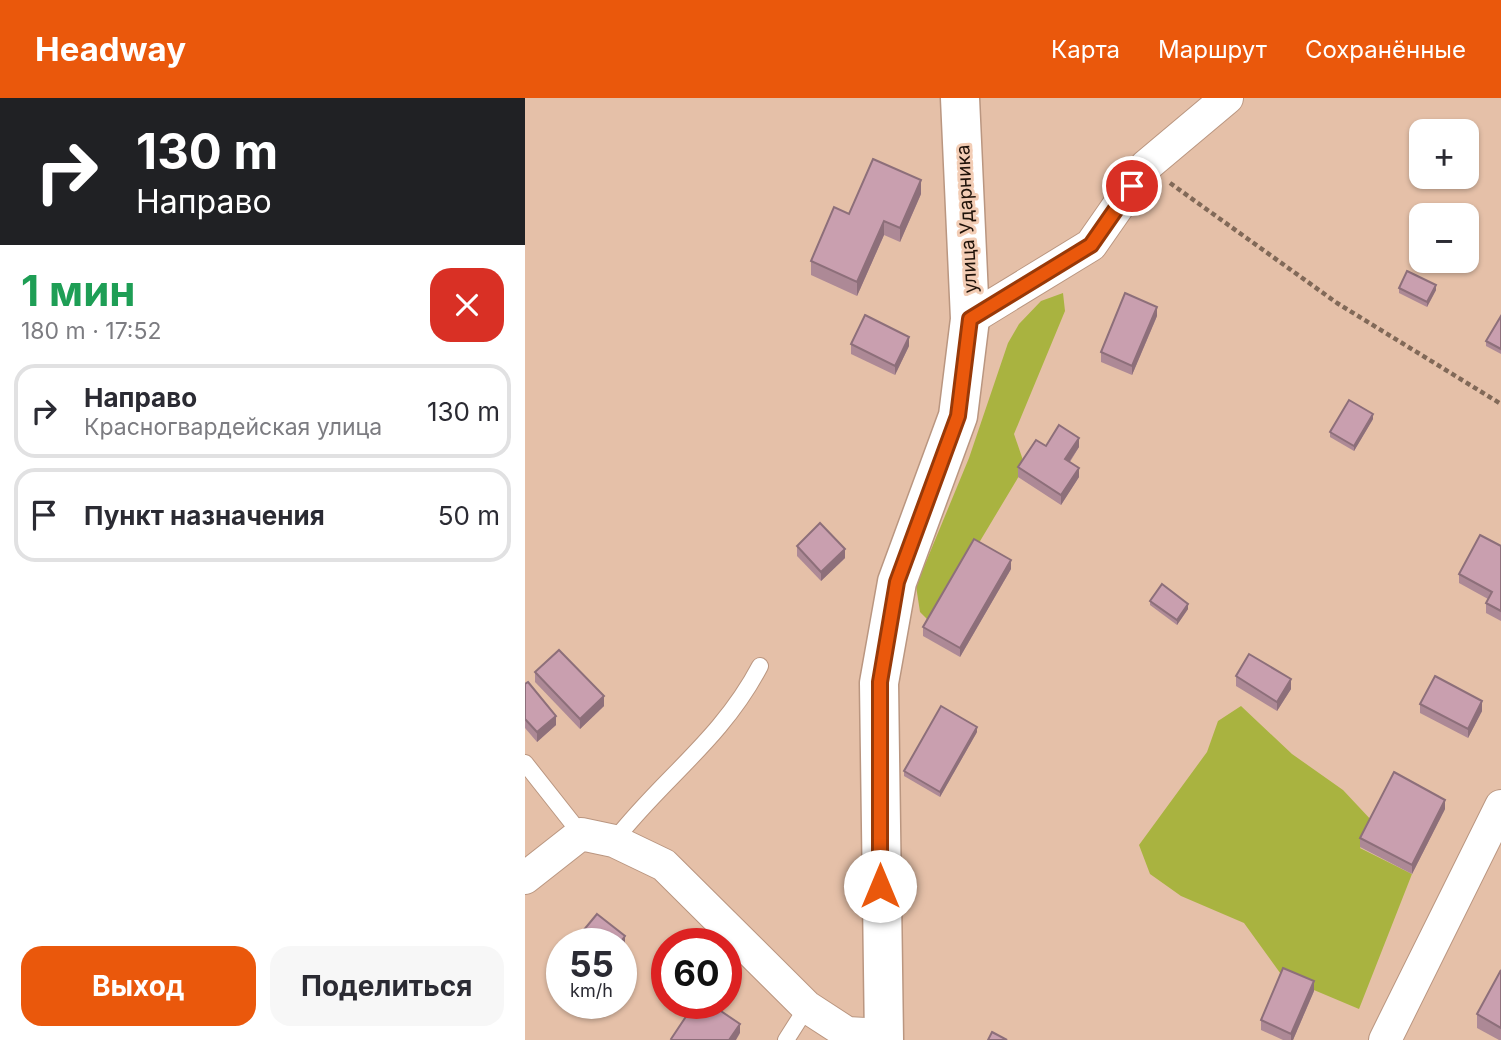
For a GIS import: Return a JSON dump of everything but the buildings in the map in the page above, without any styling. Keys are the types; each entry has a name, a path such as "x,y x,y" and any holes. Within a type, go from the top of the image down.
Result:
{"main road":[{"name":"улица Ударника","path":"884,1038 888,890 880,682 897,582 958,416 970,319 960,98"}],"street":[{"path":"970,319 1091,245 1146,166 1227,98"},
{"path":"1385,1040 1501,806"},
{"path":"525,878 539,864 581,834 614,841 664,865 807,1007 847,1033 884,1038"}],"lane":[{"path":"614,841 639,810 689,762 741,703 760,666"},
{"path":"525,763 581,834"},
{"path":"786,1040 807,1007"}],"path":[{"path":"1146,166 1337,303 1501,404"}],"green space":[{"path":"1063,293 1065,311 1014,434 1025,466 931,623 920,612 916,586 969,458 1008,343 1019,324 1041,301"},
{"path":"1241,706 1292,754 1343,790 1373,822 1360,848 1412,874 1359,1009 1283,977 1244,923 1181,896 1150,874 1139,845 1207,752 1218,721"}],"route":[{"path":"880,886 880,682 897,582 958,416 970,319 1091,245 1132,186"}]}
